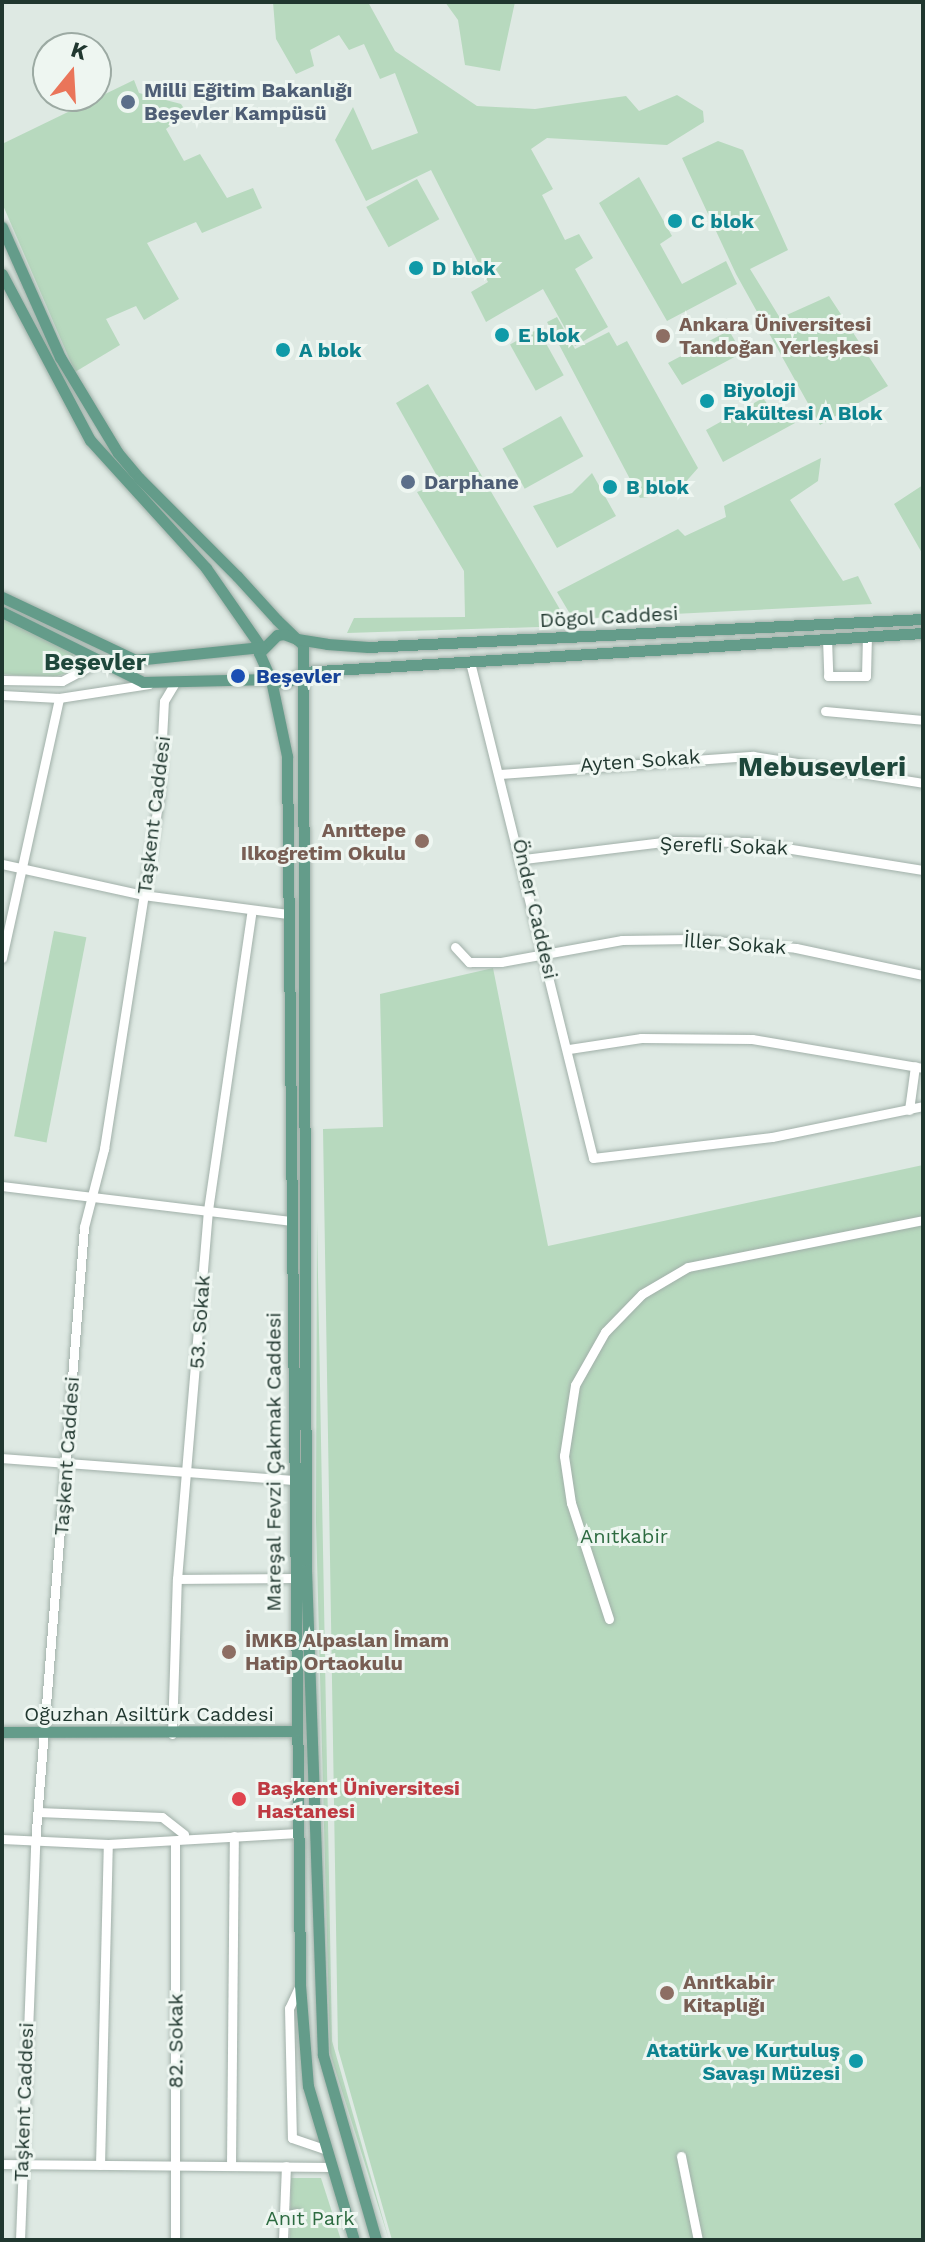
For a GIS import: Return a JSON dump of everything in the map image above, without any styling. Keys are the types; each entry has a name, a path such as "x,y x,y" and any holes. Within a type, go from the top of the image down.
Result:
{"main road":[{"path":"2,227 60,357 118,453 297,639 306,653 303,672 286,683 271,680 152,683 98,662 2,612"},
{"path":"3,278 90,440 206,568 261,647 259,662 271,680"},
{"path":"2,597 105,648 156,663 261,647 277,635 297,639"},
{"name":"Dögol Caddesi","path":"297,639 368,647 923,619"},
{"name":"Dögol Caddesi","path":"303,672 923,633"},
{"path":"98,662 105,648"},
{"name":"Mareşal Fevzi Çakmak Caddesi","path":"303,672 306,1570 323,2055 376,2240"},
{"name":"Mareşal Fevzi Çakmak Caddesi","path":"271,680 287,756 292,1578 300,1985 308,2086 329,2167 354,2240"},
{"name":"Oğuzhan Asiltürk Caddesi","path":"2,1732 172,1734 295,1731"}],"street":[{"path":"827,638 828,676 866,676 867,636"},
{"path":"2,680 62,681 98,662"},
{"name":"Önder Caddesi","path":"470,662 524,859 593,1158 772,1137 909,1110"},
{"name":"Taşkent Caddesi","path":"20,2240 35,1843 90,1196 143,895 164,701 176,681"},
{"path":"2,695 59,698 152,683"},
{"path":"2,958 19,868 59,698"},
{"path":"825,711 923,720"},
{"name":"Ayten Sokak","path":"500,774 753,756 923,783"},
{"name":"Şerefli Sokak","path":"524,859 671,841 748,842 923,870"},
{"path":"2,864 143,895 251,914 288,914"},
{"name":"53. Sokak","path":"172,1734 177,1579 190,1472 208,1210 251,914"},
{"name":"İller Sokak","path":"455,947 469,962 545,951 692,939 796,948 923,975"},
{"path":"569,1049 706,1036 831,1047 919,1067 909,1110 923,1106"},
{"path":"2,1186 292,1221"},
{"path":"609,1619 571,1503 564,1456 575,1385 605,1332 642,1294 688,1267 923,1220"},
{"path":"2,1458 292,1480"},
{"path":"177,1579 292,1578"},
{"path":"38,1812 162,1817 184,1834 234,1836 298,1833"},
{"path":"2,1839 35,1843 108,1844 175,1842 184,1834"},
{"path":"231,2166 234,1836"},
{"name":"82. Sokak","path":"175,1842 175,2240"},
{"path":"100,2165 108,1844"},
{"path":"300,1985 289,2008 292,2138 324,2149"},
{"path":"681,2156 698,2240"},
{"path":"2,2164 329,2167"},
{"path":"283,2240 286,2166"},
{"path":"283,2216 297,2213"}],"green space":[{"path":"273,2 368,2 395,51 477,106 535,109 626,96 639,111 677,95 703,111 704,122 667,145 547,138 531,149 553,189 542,195 565,240 579,234 593,258 575,269 608,327 575,346 543,289 486,322 471,292 488,282 431,170 366,201 335,140 353,107 372,150 418,133 395,73 380,79 364,44 349,50 339,35 310,50 314,66 296,74 276,39"},
{"path":"445,2 515,2 500,71 465,65 458,20"},
{"path":"134,80 139,93 181,104 187,113 166,129 184,161 200,154 227,198 253,188 262,208 202,233 196,222 147,243 179,299 144,320 136,306 106,319 120,345 75,372 2,203 2,144 68,112 112,112 112,91"},
{"path":"718,141 743,150 788,250 750,269 780,318 829,296 888,386 820,425 736,274 682,158"},
{"path":"639,177 672,236 660,244 682,284 726,261 737,284 667,321 599,203"},
{"path":"417,179 439,219 389,247 366,207"},
{"path":"557,317 575,349 609,332 617,346 627,341 698,468 675,494 640,498 547,322"},
{"path":"741,324 731,334 742,353 682,385 668,363"},
{"path":"538,329 564,375 536,391 510,345"},
{"path":"428,384 569,626 347,633 354,618 465,617 464,571 417,492 441,483 396,403"},
{"path":"763,398 779,420 791,414 795,423 723,462 706,430"},
{"path":"561,416 583,456 525,489 502,448"},
{"path":"821,458 818,481 790,500 843,581 858,576 872,604 573,619 557,592 678,529 685,536 726,517 724,506"},
{"path":"592,473 616,516 557,548 533,506 572,493"},
{"path":"923,485 923,576 922,553 894,504"},
{"path":"2,617 73,654 74,671 50,678 2,674"},
{"path":"54,931 86,937 47,1142 14,1136"},
{"name":"Anıtkabir","path":"493,968 548,1246 923,1165 923,2240 392,2240 338,2049 323,1129 383,1127 380,994"},
{"path":"317,1221 332,2041 389,2240 330,2053 316,1522"},
{"name":"Anıt Park","path":"291,2178 321,2178 341,2240 290,2240"}],"place":[{"name":"Milli Eğitim Bakanlığı Beşevler Kampüsü","path":"128,102"},
{"name":"C blok","path":"675,221"},
{"name":"D blok","path":"416,268"},
{"name":"E blok","path":"502,335"},
{"name":"Ankara Üniversitesi Tandoğan Yerleşkesi","path":"663,336"},
{"name":"A blok","path":"283,350"},
{"name":"Biyoloji Fakültesi A Blok","path":"707,401"},
{"name":"Darphane","path":"408,482"},
{"name":"B blok","path":"610,487"},
{"name":"Beşevler","path":"238,676"},
{"name":"Anıttepe Ilkogretim Okulu","path":"422,841"},
{"name":"İMKB Alpaslan İmam Hatip Ortaokulu","path":"229,1652"},
{"name":"Başkent Üniversitesi Hastanesi","path":"239,1799"},
{"name":"Anıtkabir Kitaplığı","path":"667,1993"},
{"name":"Atatürk ve Kurtuluş Savaşı Müzesi","path":"856,2061"}],"district":[{"name":"Beşevler","path":"95,663"},
{"name":"Mebusevleri","path":"822,767"}]}
